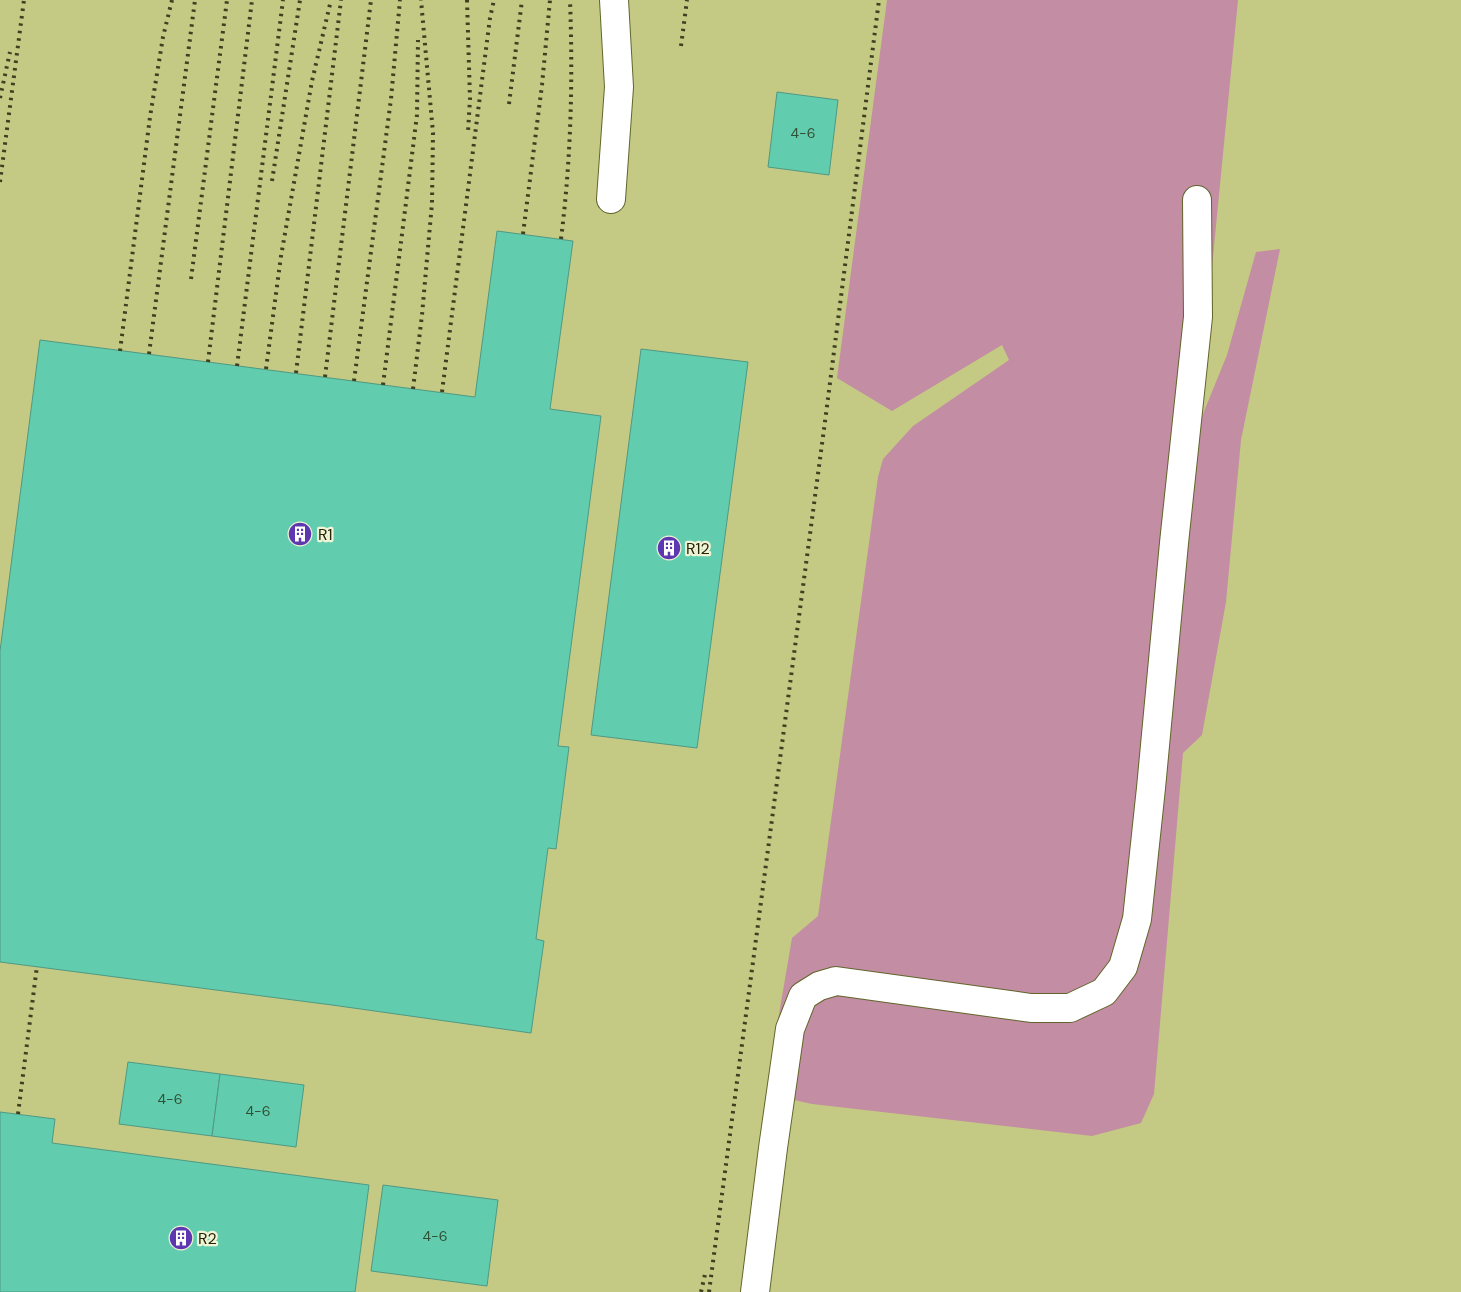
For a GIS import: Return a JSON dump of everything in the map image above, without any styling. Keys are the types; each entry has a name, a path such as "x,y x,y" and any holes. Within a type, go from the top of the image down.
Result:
{"lane":[{"path":"611,199 619,88 614,0"},
{"path":"755,1292 790,1028 803,996 819,986 836,981 1031,1008 1070,1008 1104,992 1123,967 1137,919 1198,317 1197,200"}],"shaded area":[{"path":"0,0 1461,0 1461,1292 0,1292"},
{"path":"887,0 1238,0 1196,431 1227,355 1256,252 1280,249 1241,440 1226,602 1202,735 1183,753 1154,1094 1141,1123 1092,1136 812,1104 794,1100 776,1032 792,938 818,916 878,477 883,459 913,426 1009,360 1002,345 892,411 837,378"}],"building":[{"path":"777,92 838,100 829,175 768,167"},
{"name":"R1","path":"497,231 573,241 550,409 601,416 558,746 569,747 556,849 548,848 536,939 544,941 531,1033 0,962 0,651 40,340 475,397"},
{"name":"R12","path":"641,349 748,362 697,748 591,735"},
{"path":"128,1062 220,1074 212,1136 119,1124"},
{"path":"220,1074 304,1085 296,1147 212,1136"},
{"name":"R2","path":"0,1112 55,1119 52,1143 369,1185 355,1292 0,1292"},
{"path":"383,1185 498,1200 487,1286 371,1271"}],"railway":[{"path":"0,182 24,0"},
{"path":"120,351 150,117 163,37 172,0"},
{"path":"149,354 195,0"},
{"path":"191,279 227,0"},
{"path":"208,362 252,0"},
{"path":"237,366 283,0"},
{"path":"272,181 300,0"},
{"path":"266,369 281,256 312,81 331,0"},
{"path":"296,373 341,0"},
{"path":"325,377 371,0"},
{"path":"354,381 391,99 400,0"},
{"path":"413,389 432,203 433,133 421,0"},
{"path":"467,0 470,99 468,132"},
{"path":"442,392 490,18 494,0"},
{"path":"509,104 522,0"},
{"path":"523,234 542,85 550,0"},
{"path":"561,239 567,180 570,120 570,0"},
{"path":"681,46 687,0"},
{"path":"709,1292 879,0"},
{"path":"383,385 417,115 418,40"},
{"path":"0,98 10,52"},
{"path":"18,1114 37,966"},
{"path":"701,1292 706,1270"}],"place":[{"name":"R1","path":"300,534"},
{"name":"R12","path":"669,548"},
{"name":"R2","path":"181,1238"}]}
